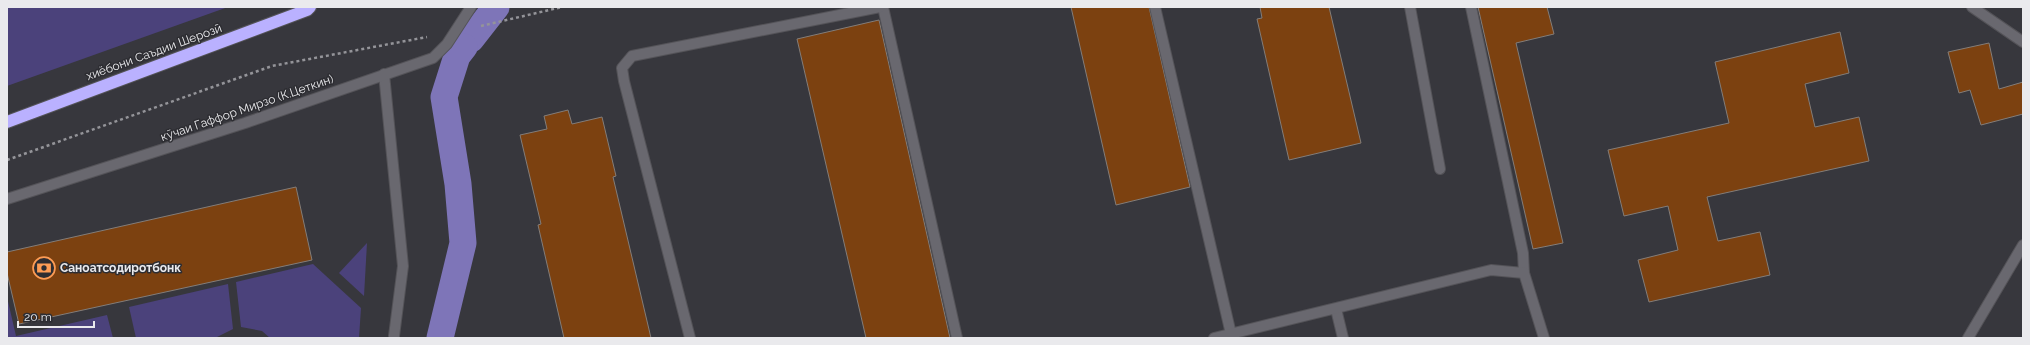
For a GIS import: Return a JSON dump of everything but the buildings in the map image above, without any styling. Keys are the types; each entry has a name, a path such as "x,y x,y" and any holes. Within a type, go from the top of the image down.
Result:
{"highway":[{"name":"хиёбони Саъдии Шерозӣ","path":"7,122 307,10 310,7"}],"street":[{"name":"кӯчаи Гаффор Мирзо (К.Цеткин)","path":"7,199 245,124 432,58 447,44 471,7"},
{"path":"690,338 624,81 622,68 632,56 882,7 957,338"},
{"path":"1155,7 1231,334"},
{"path":"1410,7 1440,169"},
{"path":"1471,7 1523,253 1524,273 1544,338"},
{"path":"1972,7 2023,42"},
{"path":"384,74 403,266 394,336"},
{"path":"1968,338 2023,245"},
{"path":"1214,338 1491,270 1524,273"},
{"path":"1336,309 1343,338"}],"path":[{"path":"7,160 272,66 456,32 562,7"}],"shaded area":[{"path":"7,7 228,7 7,86"},
{"path":"367,243 364,296 339,273"},
{"path":"313,264 361,308 359,338 270,338 262,331 241,327 236,282"},
{"path":"228,284 233,329 215,338 136,338 129,307"},
{"path":"7,297 16,336 107,315 113,338 7,338"}],"waterway":[{"path":"471,39 496,7"},
{"path":"440,338 463,243 458,184 444,97 457,56 464,47"}],"place":[{"name":"Саноатсодиротбонк","path":"44,268"}]}
